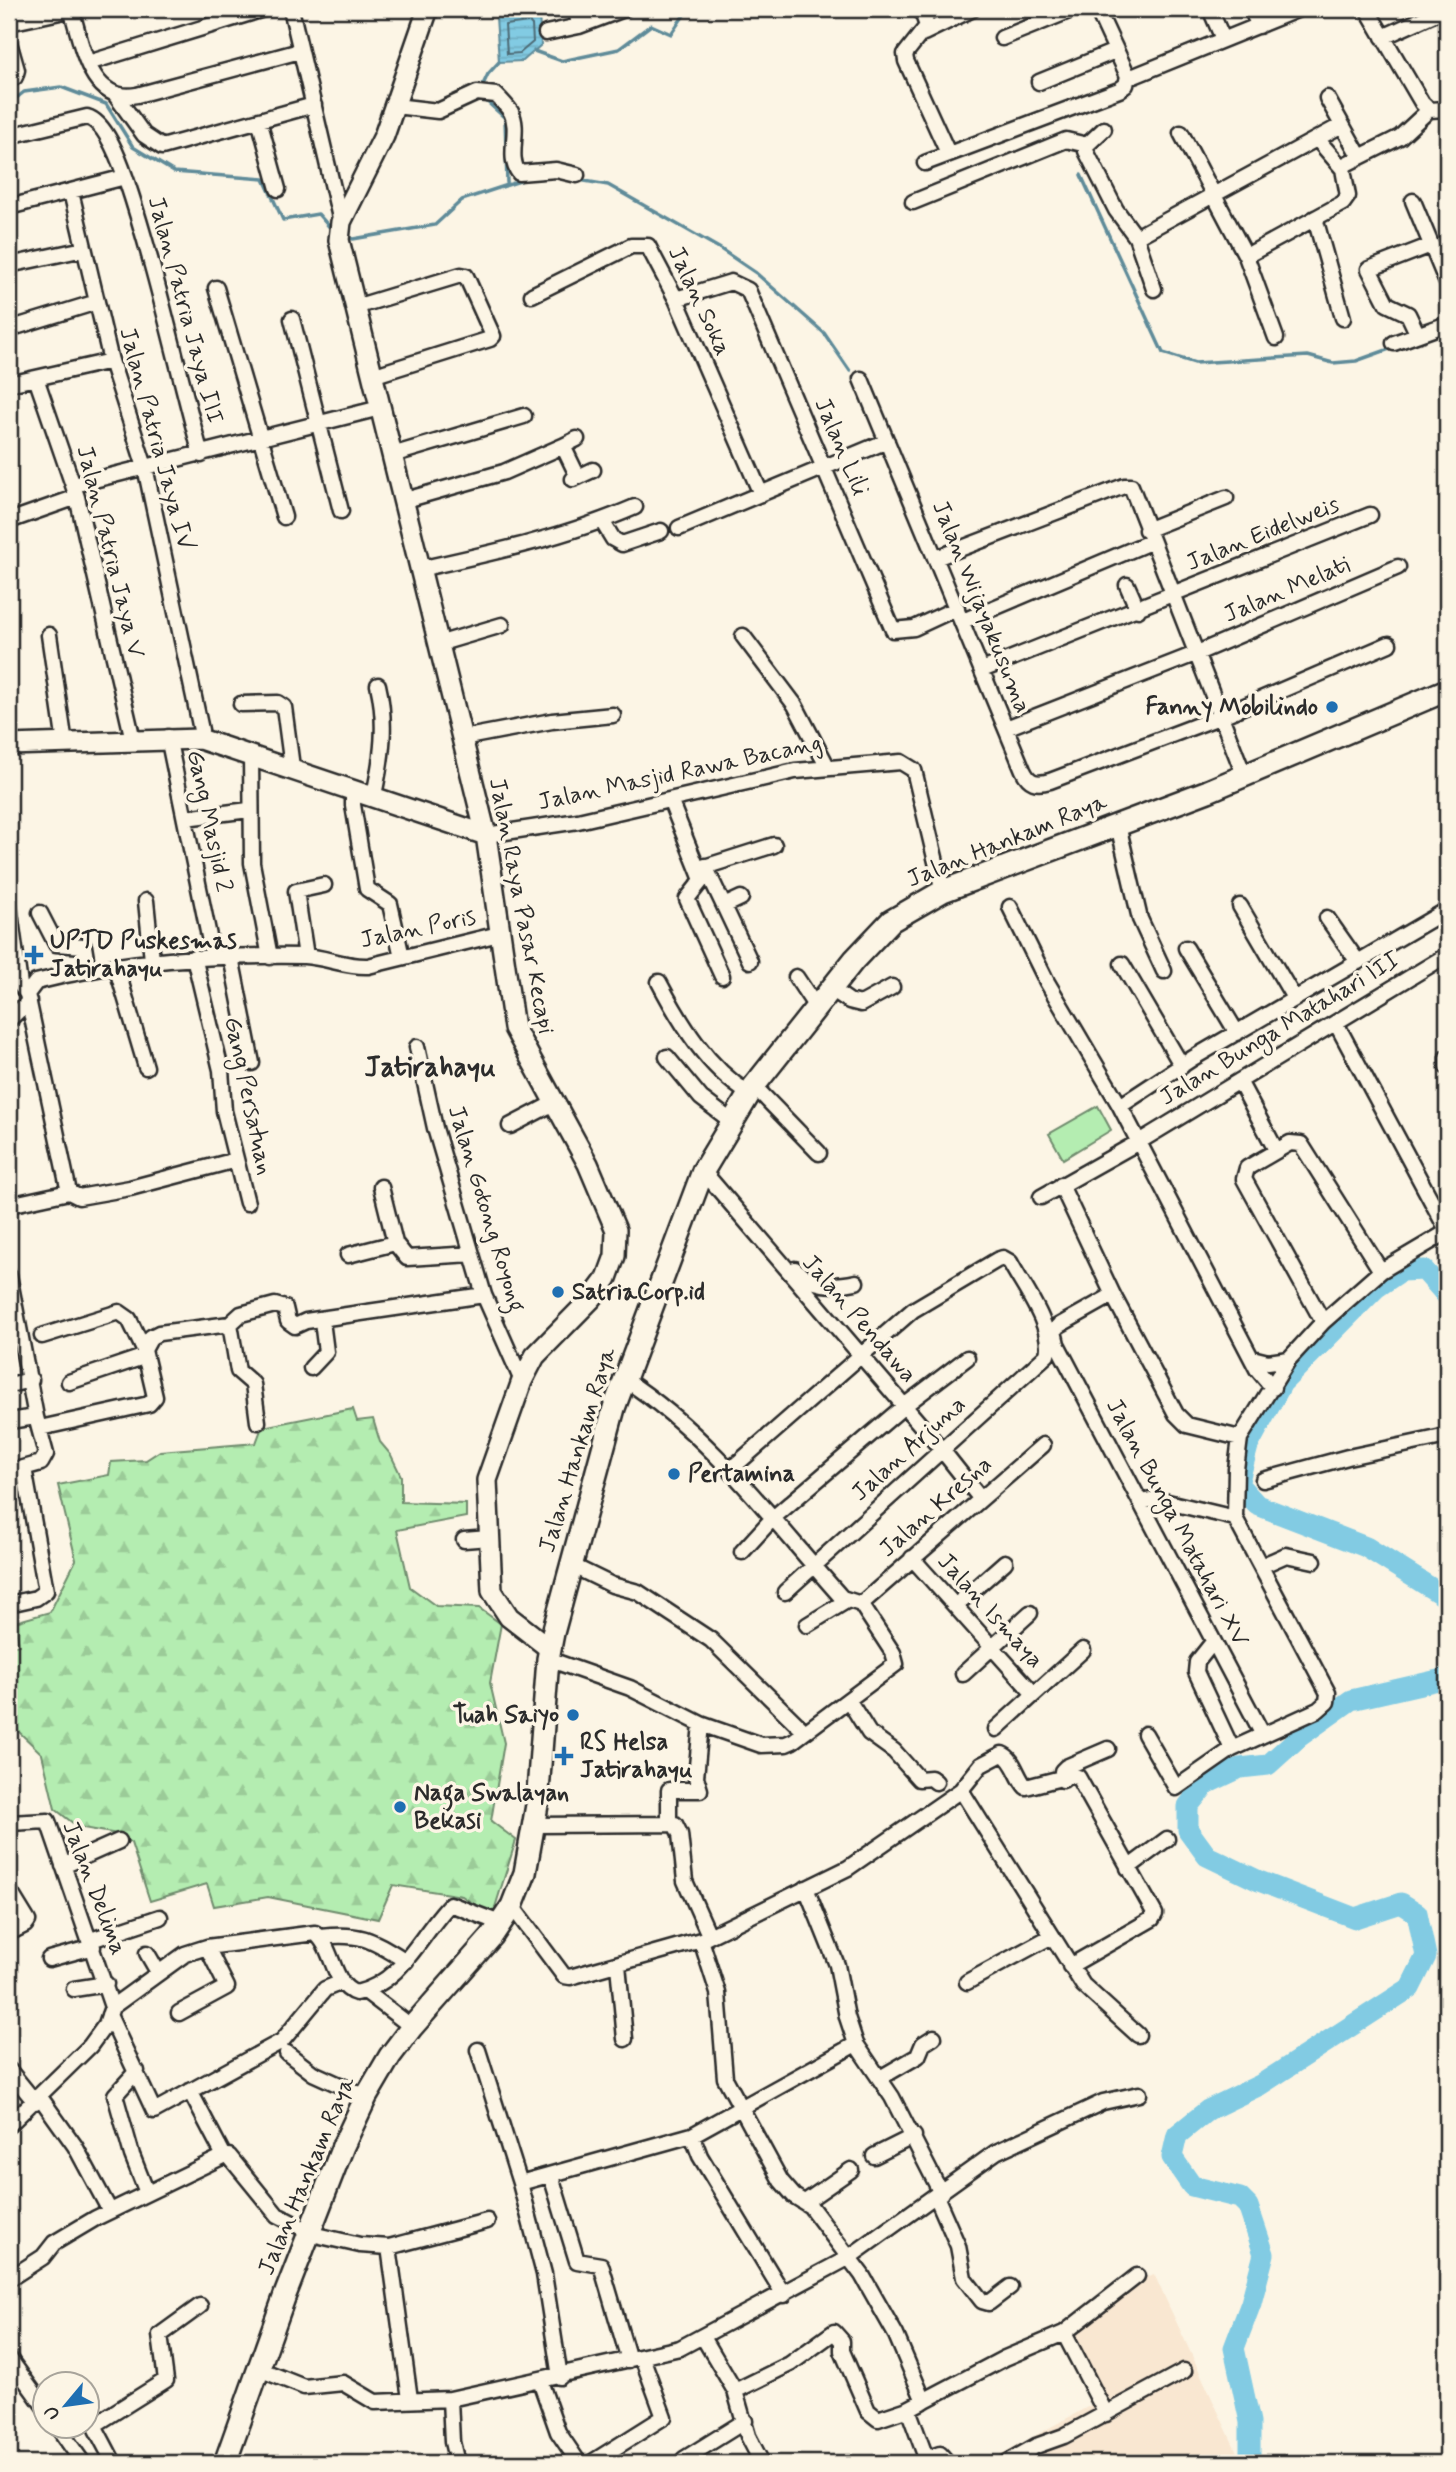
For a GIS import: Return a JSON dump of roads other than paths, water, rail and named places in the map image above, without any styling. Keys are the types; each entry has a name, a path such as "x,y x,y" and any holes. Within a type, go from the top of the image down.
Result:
{"main road":[{"name":"Jalan Hankam Raya","path":"225,2463 343,2146 366,2097 390,2056 412,2027 473,1960 506,1915 525,1873 535,1825 547,1644 588,1510 606,1434 705,1166 751,1089 830,988 891,921 943,891 1244,775 1447,690"}],"street":[{"path":"11,18 72,9 88,63 101,87 116,96 137,127 154,144 162,147 314,105"},
{"path":"88,63 264,9"},
{"path":"291,9 340,230"},
{"path":"340,230 384,136 428,9"},
{"path":"576,9 579,26"},
{"path":"546,33 579,26 624,9"},
{"path":"921,9 926,26 905,54 906,61 948,153"},
{"path":"923,33 973,9"},
{"path":"1002,38 1074,9"},
{"path":"925,163 1119,90 1126,85 1128,75 1097,9"},
{"path":"1210,9 1223,39"},
{"path":"1251,9 1259,26"},
{"path":"1128,75 1134,76 1299,9"},
{"path":"1367,9 1422,103 1429,110"},
{"path":"1383,37 1445,9"},
{"path":"9,43 17,69 15,77 9,80"},
{"path":"116,96 137,95 300,51"},
{"path":"1039,82 1115,51"},
{"path":"395,106 438,111 483,93 496,95 510,111 514,122 514,166 519,173 556,170 578,175"},
{"path":"1327,98 1360,157"},
{"path":"1343,169 1360,157 1400,137 1429,110 1447,109"},
{"name":"Jalan Patria Jaya III","path":"9,136 75,119 93,119 103,132 125,177 201,455"},
{"path":"259,120 278,189"},
{"path":"1136,237 1342,125"},
{"path":"1104,130 1087,145 1086,151 1116,210 1136,237 1154,289"},
{"path":"1181,133 1246,256 1276,338"},
{"path":"1246,256 1343,203 1348,196 1343,169 1317,139"},
{"path":"913,202 1066,140 1087,145"},
{"path":"9,207 125,177"},
{"name":"Jalan Patria Jaya IV","path":"71,192 111,361 145,467 201,730 200,739"},
{"path":"1413,201 1447,283"},
{"path":"1315,218 1343,318"},
{"name":"Jalan Raya Pasar Kecapi","path":"340,230 355,307 486,835 514,1028 606,1203 616,1230 615,1256 607,1278 592,1298 535,1356 522,1381 487,1480 492,1591 509,1616 547,1644"},
{"path":"1417,333 1408,314 1387,304 1370,269 1431,245"},
{"name":"Jalan Soka","path":"532,295 631,246 648,246 676,299 761,494"},
{"path":"9,265 84,249"},
{"path":"355,307 461,275 466,276 492,336 490,339 372,376"},
{"name":"Jalan Lili","path":"676,299 731,282 748,290 893,630 914,628 960,615"},
{"path":"216,288 284,517"},
{"path":"9,329 97,302"},
{"path":"292,319 341,511"},
{"path":"1394,343 1447,324"},
{"path":"9,384 111,361"},
{"name":"Jalan Patria Jaya V","path":"36,378 75,491 132,740"},
{"name":"Jalan Wijayakusuma","path":"861,379 1027,778 1038,784 1219,716"},
{"path":"9,521 75,491 145,467 380,408"},
{"path":"392,455 524,416"},
{"path":"402,501 504,472 577,439"},
{"path":"679,528 887,440"},
{"path":"563,446 576,478 593,470"},
{"path":"936,558 1127,485 1134,491 1148,536 1244,775"},
{"path":"960,615 1148,536 1226,498"},
{"path":"419,569 538,541 602,521 635,507"},
{"name":"Jalan Eidelweis","path":"982,670 1174,596 1370,515"},
{"path":"602,521 613,539 622,544 661,531"},
{"name":"Jalan Melati","path":"1006,728 1195,654 1398,567"},
{"path":"1127,585 1138,610"},
{"path":"438,644 502,625"},
{"path":"49,635 65,744"},
{"path":"743,636 795,705 827,766"},
{"path":"1219,716 1389,644"},
{"path":"374,795 384,711 378,685"},
{"path":"241,704 278,703 284,708 292,767"},
{"path":"462,738 552,721 613,715"},
{"name":"Jalan Masjid Rawa Bacang","path":"9,745 168,737 200,739 292,767 486,835 578,821 827,766 901,762 914,770 943,891"},
{"name":"Gang Masjid 2","path":"168,737 213,956"},
{"path":"251,755 249,810 252,863 270,957"},
{"path":"353,789 353,805 367,889 390,904 402,957"},
{"path":"670,800 750,961"},
{"path":"185,818 249,810"},
{"path":"1118,825 1140,919 1164,971"},
{"path":"701,867 774,845"},
{"path":"701,867 702,880 687,899 722,976"},
{"path":"306,956 296,891 324,884"},
{"path":"723,906 741,898"},
{"path":"146,901 152,960"},
{"path":"9,905 20,985 28,997 69,1192"},
{"path":"1240,906 1294,998"},
{"path":"1010,907 1054,995 1120,1107 1252,1358 1273,1388"},
{"path":"1120,1107 1294,998 1447,910"},
{"path":"40,913 56,944 84,946 88,971"},
{"path":"1327,918 1358,962"},
{"name":"Jalan Poris","path":"9,1020 28,997 36,982 116,966 152,960 213,956 306,956 356,966 499,934"},
{"path":"1186,948 1237,1033"},
{"name":"Jalan Bunga Matahari III","path":"1041,1196 1137,1143 1447,955"},
{"name":"Gang Persatuan","path":"194,957 221,1070 224,1111 247,1203"},
{"path":"231,957 252,1063"},
{"path":"1122,964 1182,1066"},
{"path":"116,966 146,1067"},
{"path":"796,977 816,1007"},
{"path":"659,982 696,1044 733,1083 751,1089 819,1153"},
{"path":"830,988 849,1001 861,1004 892,987"},
{"path":"1145,1734 1176,1788 1232,1749 1318,1710 1327,1702 1328,1693 1235,1518 1240,1438 1248,1421 1273,1388 1289,1359 1323,1322 1381,1270 1447,1231 1336,1023"},
{"name":"Jalan Gotong Royong","path":"416,1047 435,1128 484,1295 522,1381"},
{"path":"667,1057 701,1098 731,1121"},
{"path":"1447,1057 1447,1068"},
{"path":"1239,1082 1276,1150"},
{"path":"510,1126 554,1103"},
{"path":"1323,1322 1244,1179 1247,1168 1290,1143 1298,1142 1305,1146 1381,1270"},
{"path":"9,1202 69,1192 79,1197 130,1188 236,1160"},
{"path":"705,1166 797,1272 810,1281 830,1287 856,1282"},
{"name":"Jalan Pendawa","path":"705,1166 943,1450 980,1498"},
{"path":"1061,1185 1113,1295 1181,1420 1194,1427 1240,1438"},
{"path":"381,1187 395,1243 407,1258 472,1254"},
{"path":"348,1255 395,1243"},
{"name":"Jalan Bunga Matahari XV","path":"862,1356 913,1310 997,1260 1006,1259 1057,1344 1264,1735"},
{"path":"9,1275 13,1321 31,1380 46,1454 41,1463 9,1472"},
{"path":"69,1382 144,1353 151,1337 159,1333 230,1324 241,1314 275,1305 285,1308 288,1321 292,1325 484,1295"},
{"path":"1050,1332 1113,1295"},
{"path":"9,1421 38,1423 149,1404 155,1396 144,1353 129,1319 119,1312 42,1336"},
{"path":"311,1368 326,1352 322,1321"},
{"path":"230,1324 238,1371 253,1384 258,1422"},
{"name":"Jalan Arjuna","path":"785,1592 1039,1364 1049,1346 1050,1332"},
{"path":"730,1469 862,1356"},
{"path":"742,1552 773,1518 904,1406 967,1358"},
{"path":"1252,1358 1276,1362 1289,1359"},
{"path":"9,1385 31,1380"},
{"path":"547,1644 701,1724 761,1745 786,1744 849,1701 896,1664 893,1653 854,1602 842,1598 730,1469 682,1420 624,1380"},
{"path":"1263,1480 1348,1457 1447,1436"},
{"name":"Jalan Kresna","path":"807,1625 854,1602 912,1558 1043,1445"},
{"path":"9,1604 36,1598 46,1591 24,1468"},
{"path":"1142,1502 1155,1499 1235,1518"},
{"path":"464,1540 489,1538"},
{"path":"1261,1566 1286,1555 1314,1561"},
{"name":"Jalan Ismaya","path":"912,1558 1034,1694"},
{"path":"955,1606 1005,1562"},
{"path":"571,1564 612,1585 638,1592 711,1640 805,1732"},
{"path":"963,1674 1030,1613"},
{"path":"1213,1642 1197,1662 1196,1672 1232,1749"},
{"path":"996,1729 1083,1650"},
{"path":"849,1701 869,1733 894,1751 919,1779 931,1778 936,1782"},
{"path":"700,1790 696,1777 701,1724"},
{"path":"1063,1780 1062,1771 1066,1767 1108,1749"},
{"path":"369,1994 406,1961 450,1904 506,1915 564,1976 570,1978 705,1937 848,1868 961,1790 981,1765 1002,1754 1010,1759 1015,1773 1026,1787 1078,1777 1154,1917 1070,1966"},
{"path":"669,1822 669,1790 715,1790"},
{"path":"961,1790 1083,1985 1139,2035"},
{"name":"Jalan Delima","path":"9,1823 48,1821 106,1984 110,2011 154,2110 190,2091"},
{"path":"535,1825 669,1822 678,1827 685,1881 705,1937 718,1993 725,2042 725,2078 781,2181 788,2190 815,2211 862,2276 896,2335 924,2401"},
{"path":"1128,1868 1167,1839"},
{"path":"63,1866 119,1841"},
{"path":"806,1888 837,1965 847,2017 856,2044 880,2078 914,2136 958,2246 964,2278 982,2301 989,2303 1010,2287"},
{"path":"9,1890 28,1921 9,1933"},
{"path":"49,1959 160,1917"},
{"path":"9,2124 37,2100 90,2046 110,2011 185,1954 207,1947 277,1939 309,1932 321,1937 348,1934 379,1945 406,1961"},
{"path":"967,1982 1052,1936"},
{"path":"321,1937 342,1982 351,1992 369,1994 412,2027"},
{"path":"178,2013 227,1987 207,1947"},
{"path":"147,1953 158,1972"},
{"path":"618,1965 625,2039"},
{"path":"223,2156 190,2091 282,2041 325,1989 342,1982"},
{"path":"74,1989 106,1984"},
{"path":"880,2078 918,2056 923,2044 934,2037"},
{"path":"520,2183 692,2135 856,2044"},
{"path":"478,2050 520,2183 544,2274 561,2377"},
{"path":"287,2053 313,2073 366,2097"},
{"path":"9,2070 75,2146 110,2211"},
{"path":"137,2071 114,2095 147,2193"},
{"path":"259,2369 304,2387 344,2383 368,2400 450,2399 561,2377 680,2348 784,2295 848,2258 939,2195 977,2163 996,2152 1103,2102 1139,2094"},
{"path":"692,2135 700,2156 784,2295"},
{"path":"874,2156 914,2136"},
{"path":"9,2279 43,2257 54,2243 110,2211 223,2156 229,2156 277,2216 311,2232 360,2245 389,2247 487,2221"},
{"path":"805,2202 851,2170"},
{"path":"551,2176 577,2262 601,2265 635,2358 664,2417 659,2423 591,2463"},
{"path":"389,2247 410,2399"},
{"path":"735,2392 790,2364 834,2332 842,2342 842,2351 874,2418 908,2409 1016,2353 1064,2333 1137,2276"},
{"path":"114,2463 96,2424 166,2380 160,2335 200,2306"},
{"path":"1064,2333 1106,2413"},
{"path":"703,2337 735,2392 760,2463"},
{"path":"9,2358 32,2390"},
{"path":"1006,2463 1184,2371"},
{"path":"540,2381 558,2432 579,2463"},
{"path":"450,2399 452,2442 457,2463"},
{"path":"908,2409 925,2455 929,2458 940,2454 948,2463"},
{"path":"682,2463 684,2459 745,2421"},
{"path":"66,2440 83,2463"}],"water":[{"path":"539,14 541,45 523,61 499,62 496,17"}],"waterway":[{"path":"534,51 562,61 619,49 651,25 671,34 688,9"},
{"path":"481,89 488,74 499,62"},
{"path":"9,104 24,92 61,87 106,104 133,147 174,172 264,179 283,220 318,214 333,231"},
{"path":"484,99 505,118 507,183"},
{"path":"1081,175 1163,353 1195,363 1308,356 1333,363 1356,361 1395,347"},
{"path":"346,236 353,239 435,225 462,200 526,179"},
{"path":"579,180 608,185 719,248 756,273 824,333 850,371"},
{"path":"1447,1296 1424,1270 1401,1271 1376,1288 1282,1383 1248,1446 1238,1484 1257,1505 1366,1547 1447,1598"},
{"path":"1250,2463 1250,2422 1234,2348 1251,2303 1264,2254 1248,2206 1240,2198 1192,2186 1172,2157 1177,2135 1208,2110 1260,2085 1410,1988 1426,1956 1417,1913 1401,1903 1355,1918 1259,1881 1207,1856 1188,1830 1188,1806 1206,1784 1240,1768 1268,1765 1299,1737 1351,1700 1447,1678"}],"place":[{"name":"Fanny Mobilindo","path":"1332,707"},
{"name":"UPTD Puskesmas Jatirahayu","path":"34,955"},
{"name":"SatriaCorp.id","path":"558,1292"},
{"name":"Pertamina","path":"674,1474"},
{"name":"Tuah Saiyo","path":"573,1715"},
{"name":"RS Helsa Jatirahayu","path":"564,1756"},
{"name":"Naga Swalayan Bekasi","path":"400,1807"}],"district":[{"name":"Jatirahayu","path":"430,1068"}]}
